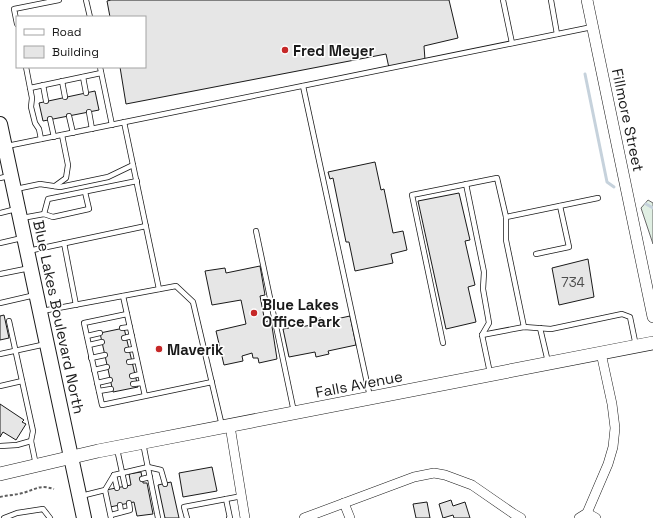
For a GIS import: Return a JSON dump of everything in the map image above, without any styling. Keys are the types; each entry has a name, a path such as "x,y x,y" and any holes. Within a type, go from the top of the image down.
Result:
{"main road":[{"name":"Blue Lakes Boulevard North","path":"0,124 8,181 19,214 84,518"},
{"name":"Falls Avenue","path":"0,474 226,426 653,344"}],"street":[{"name":"Fillmore Street","path":"587,0 653,318"},
{"path":"596,518 583,516 608,464 614,441 615,428 612,404 601,354"},
{"path":"226,426 242,496 245,518"},
{"path":"304,518 414,477 434,474 445,475 472,485 521,518"},
{"path":"344,503 350,518"}],"lane":[{"path":"16,19 14,9 59,0"},
{"path":"86,0 90,16"},
{"path":"503,0 512,43"},
{"path":"551,0 557,34"},
{"path":"3,149 41,139 593,27"},
{"path":"26,68 32,98 30,107 34,123 39,129 41,139"},
{"path":"100,68 112,125"},
{"path":"30,88 101,73"},
{"path":"82,77 86,93"},
{"path":"62,81 65,97"},
{"path":"43,85 46,101"},
{"path":"303,86 370,398"},
{"path":"89,112 92,129"},
{"path":"69,116 72,133"},
{"path":"50,119 54,137"},
{"path":"124,122 159,289"},
{"path":"55,186 66,178 68,166 62,135"},
{"path":"8,181 60,187 108,177 133,166"},
{"path":"443,343 412,195 466,184 497,178 506,217 506,240 524,327"},
{"path":"44,214 48,199 136,181"},
{"path":"466,184 484,272 482,289 489,323 482,335 490,375"},
{"path":"0,213 44,214 53,217 89,209 86,192"},
{"path":"506,217 598,198"},
{"path":"536,254 569,247 560,206"},
{"path":"27,251 146,226"},
{"path":"256,232 294,413"},
{"path":"0,243 24,237"},
{"path":"64,243 76,305"},
{"path":"0,274 31,268"},
{"path":"40,312 176,286 193,302 212,382 226,426"},
{"path":"0,303 37,295"},
{"path":"123,296 144,396"},
{"path":"127,314 84,323 102,405 212,382"},
{"path":"482,335 524,327 551,329 622,314 630,317 636,347"},
{"path":"9,322 33,431 31,441 36,466"},
{"path":"122,328 130,327"},
{"path":"540,328 548,364"},
{"path":"87,336 100,333"},
{"path":"124,338 132,336"},
{"path":"89,345 102,342"},
{"path":"0,354 47,343"},
{"path":"127,350 134,349"},
{"path":"91,358 105,355"},
{"path":"129,362 137,361"},
{"path":"94,370 107,367"},
{"path":"132,376 140,374"},
{"path":"97,383 110,380"},
{"path":"0,386 22,381"},
{"path":"133,384 142,383"},
{"path":"99,392 112,389"},
{"path":"0,446 17,445 31,441"},
{"path":"142,443 158,518"},
{"path":"117,448 125,484 130,481"},
{"path":"128,503 130,510 111,516 105,490 114,475 148,467 161,470 165,484"},
{"path":"114,475 116,488"},
{"path":"142,479 150,477"},
{"path":"80,496 105,490"},
{"path":"187,518 184,507 242,496"},
{"path":"226,499 230,518 228,518"},
{"path":"120,505 121,512"},
{"path":"4,518 17,513 43,509 50,518"}],"path":[{"path":"0,497 26,492 33,488 45,487 54,489"}],"green space":[{"path":"648,200 653,203 653,244 641,208"}],"building":[{"name":"Fred Meyer","path":"449,0 458,38 424,46 425,60 389,68 386,54 126,104 120,68 146,68 146,16 110,16 107,1"},
{"path":"95,91 99,110 43,121 39,103"},
{"path":"375,162 381,190 384,189 393,233 403,231 407,250 391,254 393,263 355,271 349,242 346,242 333,178 330,179 328,172"},
{"path":"459,193 470,240 465,241 475,285 468,287 476,322 446,329 418,201"},
{"path":"588,259 594,297 559,305 552,268"},
{"name":"Blue Lakes Office Park","path":"260,266 265,295 260,296 265,322 271,320 277,359 259,363 258,358 253,358 252,353 242,356 243,361 224,365 216,331 246,324 241,300 212,305 205,271 225,268 226,273"},
{"path":"4,315 9,338 0,340 0,316"},
{"path":"350,316 356,345 328,351 329,354 316,357 315,352 289,357 283,329 289,328 289,325 299,323 300,327 312,325 311,320 321,318 322,322"},
{"path":"124,328 138,387 113,392 100,333"},
{"path":"0,404 24,420 22,422 26,424 16,440 3,432 0,437"},
{"path":"212,467 217,491 183,497 179,473"},
{"path":"141,472 143,483 147,483 153,514 137,516 134,502 110,507 106,490 131,485 129,474"},
{"path":"171,482 179,518 165,518 158,485"},
{"path":"451,500 453,506 465,502 470,518 454,518 453,515 443,518 439,504"},
{"path":"427,502 430,518 416,518 413,504"}],"waterway":[{"path":"585,74 607,182 614,187"},
{"path":"646,204 653,208"}],"place":[{"name":"Fred Meyer","path":"285,50"},
{"name":"Blue Lakes Office Park","path":"254,313"},
{"name":"Maverik","path":"159,349"}]}
